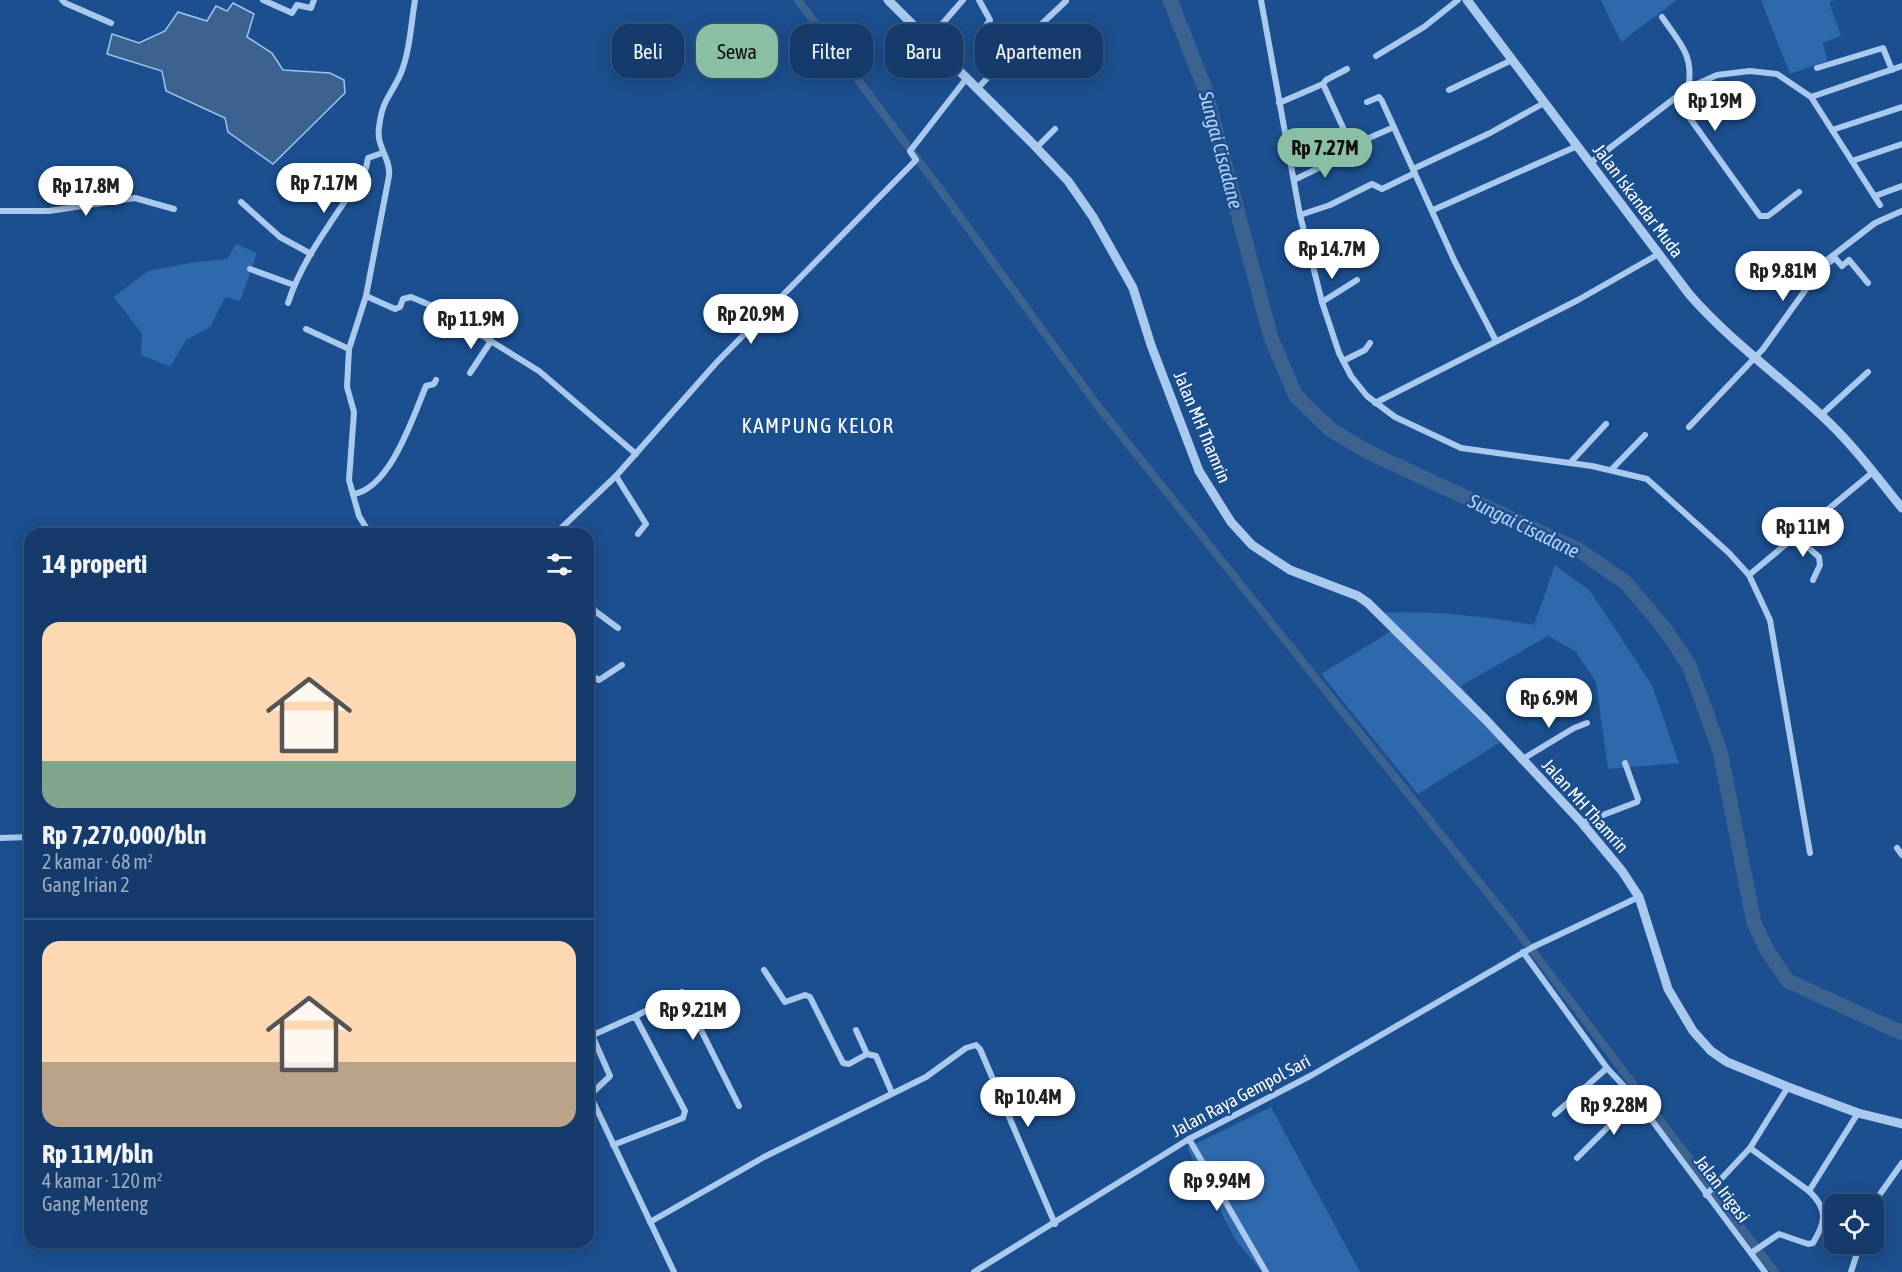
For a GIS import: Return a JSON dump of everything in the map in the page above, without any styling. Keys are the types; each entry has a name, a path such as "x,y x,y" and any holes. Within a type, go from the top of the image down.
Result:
{"street":[{"path":"63,0 64,3 111,23"},
{"path":"263,0 292,13 297,5 311,8 314,0"},
{"path":"366,528 359,516 349,480 354,412 348,387 349,349 366,296 389,176 388,160 382,153 378,140 383,102 400,75 406,55 415,0"},
{"name":"Jalan MH Thamrin","path":"888,0 913,24"},
{"path":"942,24 963,0"},
{"path":"979,0 990,20 987,24"},
{"path":"1261,0 1300,215 1322,302 1343,361 1359,387 1375,403 1395,417 1461,448 1612,469 1647,479 1709,533 1749,575 1764,602 1775,641 1810,853"},
{"path":"1376,56 1424,27 1458,0"},
{"name":"Jalan Iskandar Muda","path":"1467,0 1657,255 1720,327 1821,415 1902,508"},
{"path":"1041,24 1066,1"},
{"path":"1662,17 1689,57 1691,74 1688,88"},
{"path":"1817,68 1883,48 1892,70"},
{"path":"1449,90 1512,60"},
{"path":"1811,97 1902,66"},
{"path":"1279,103 1323,84 1326,80 1347,69"},
{"path":"1589,164 1688,88 1717,75 1750,70 1777,74 1811,97 1880,205"},
{"name":"Jalan MH Thamrin","path":"963,76 1068,181 1093,217 1133,288 1151,345 1199,471 1231,522 1252,545 1290,570 1358,596 1368,603 1479,713 1582,824 1622,871 1639,897 1668,989 1693,1031 1712,1051 1727,1062 1788,1087 1858,1113 1902,1124"},
{"path":"977,89 987,78"},
{"path":"561,528 616,476 716,363 916,160 910,151 966,79"},
{"path":"1294,180 1351,152 1351,145 1323,84"},
{"path":"1367,102 1380,98 1455,262 1496,341"},
{"path":"1676,99 1760,216 1768,216 1799,192"},
{"path":"1300,215 1330,205 1372,184 1382,189 1544,103"},
{"path":"1832,130 1902,107"},
{"path":"1369,138 1394,127"},
{"path":"1036,148 1055,129"},
{"path":"1852,161 1902,144"},
{"path":"1433,210 1575,147"},
{"path":"288,303 294,285 312,254 361,178 368,158 382,153"},
{"path":"1875,196 1902,186"},
{"path":"0,211 48,211 135,198 174,209"},
{"path":"241,202 280,237 312,254"},
{"path":"1689,427 1760,361 1828,261 1886,217 1902,211"},
{"path":"1375,403 1578,300 1657,255"},
{"path":"1828,261 1835,258 1842,266 1849,260 1868,283"},
{"path":"250,269 294,285"},
{"path":"1322,302 1357,280"},
{"path":"366,296 395,309 400,307 403,299 411,297 456,316 470,328 539,371 636,454"},
{"path":"306,329 349,349"},
{"path":"470,373 491,341"},
{"path":"1343,361 1365,350 1370,343"},
{"path":"1821,415 1869,372"},
{"path":"353,494 368,491 388,466 401,446 426,386 434,384 436,380"},
{"path":"1570,463 1606,424"},
{"path":"1612,469 1645,435"},
{"path":"1749,575 1873,472"},
{"path":"616,476 646,524 638,534"},
{"path":"1795,536 1819,557 1820,565 1813,580"},
{"path":"594,610 618,628"},
{"path":"594,677 599,680 622,665"},
{"path":"1521,760 1574,728 1587,723"},
{"path":"1582,824 1638,800 1625,763"},
{"path":"0,838 24,837"},
{"path":"1897,848 1902,855"},
{"name":"Jalan Raya Gempol Sari","path":"974,1272 1189,1139 1312,1075 1533,947 1639,897"},
{"name":"Jalan Irigasi","path":"1525,952 1607,1068 1636,1099 1754,1250 1765,1272"},
{"path":"764,970 785,1002 805,995 810,997 843,1063 849,1064 867,1054 876,1056 892,1093"},
{"path":"594,1035 682,992 739,1106"},
{"path":"613,1145 685,1115 634,1017"},
{"path":"856,1030 867,1054"},
{"path":"594,1037 610,1076 594,1089"},
{"path":"650,1222 764,1157 934,1072 966,1048 978,1046 1055,1224"},
{"path":"1555,1114 1607,1068"},
{"path":"1709,1192 1750,1148 1788,1087"},
{"path":"1577,1158 1636,1099"},
{"path":"594,1104 674,1272"},
{"path":"1809,1191 1858,1113"},
{"path":"1189,1139 1266,1272"},
{"path":"1750,1148 1821,1202 1824,1221 1813,1244 1779,1234 1754,1250"},
{"path":"1880,1194 1902,1163"},
{"path":"1851,1272 1857,1254"}],"shaded area":[{"path":"1601,0 1677,0 1621,42"},
{"path":"1761,0 1835,0 1829,2 1841,36 1823,43 1827,61 1790,74"},
{"path":"233,3 254,14 247,37 272,53 283,70 330,73 344,80 345,93 273,164 228,132 225,118 166,91 162,71 107,54 112,34 139,43 165,31 178,12 207,21 216,6 227,11"},
{"path":"236,244 257,253 240,301 225,297 210,327 186,340 170,367 141,355 142,334 114,297 148,271 195,262 227,259"},
{"path":"1555,565 1590,591 1652,685 1679,763 1608,769 1596,682 1575,651 1548,636 1461,686 1507,738 1418,794 1321,674 1393,630 1378,613 1456,614 1534,625"},
{"path":"1271,1107 1360,1272 1262,1272 1235,1239 1187,1148"}],"waterway":[{"path":"798,0 934,181 1097,405 1507,917 1775,1272"},
{"name":"Sungai Cisadane","path":"1170,0 1204,86 1271,338 1296,396 1331,430 1368,452 1579,550 1626,583 1664,628 1689,665 1720,751 1754,923 1768,952 1788,981 1902,1033"}],"district":[{"name":"KAMPUNG KELOR","path":"818,426"}]}
